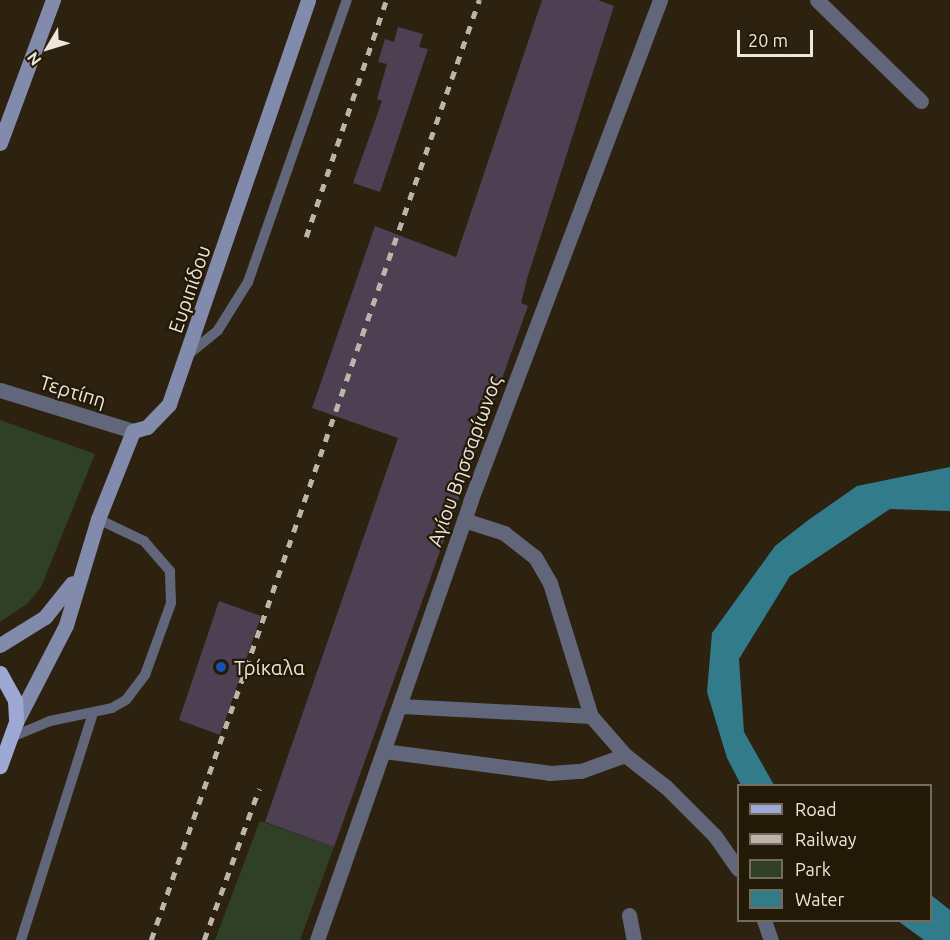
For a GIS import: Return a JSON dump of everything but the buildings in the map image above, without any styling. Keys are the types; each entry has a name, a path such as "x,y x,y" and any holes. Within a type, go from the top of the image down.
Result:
{"main road":[{"path":"0,673 15,700 16,722 0,766"}],"street":[{"path":"0,143 53,0"},
{"name":"Ευριπίδου","path":"133,431 160,416 190,353 308,0"},
{"name":"Αγίου Βησσαρίωνος","path":"317,940 401,706 464,520 660,0"},
{"path":"817,0 921,101"},
{"name":"Τερτίπη","path":"0,390 133,431"},
{"path":"16,722 66,625 80,571 133,431"},
{"path":"464,520 504,533 535,556 550,583 591,716 625,755 666,787 715,836 737,868"},
{"path":"0,645 45,617 80,571"},
{"path":"401,706 591,716"},
{"path":"384,751 550,773 581,771 625,755"},
{"path":"629,915 634,940"},
{"path":"764,922 771,940"}],"lane":[{"path":"190,353 218,330 249,282 347,0"},
{"path":"6,746 50,721 93,713 126,700 136,689 171,603 173,587 170,571 144,541 98,519"},
{"path":"21,940 93,713"}],"green space":[{"path":"0,420 95,454 41,587 28,603 0,622"},
{"path":"260,821 334,847 300,940 215,940"}],"water":[{"path":"950,467 950,511 890,509 790,576 739,659 744,732 773,784 740,784 727,758 707,692 712,633 775,546 857,486"},
{"path":"932,896 950,910 950,940 924,940 899,922 932,922"}],"railway":[{"path":"306,237 386,0"},
{"path":"151,940 479,0"},
{"path":"204,940 259,789"}],"place":[{"name":"Τρίκαλα","path":"221,667"}]}
